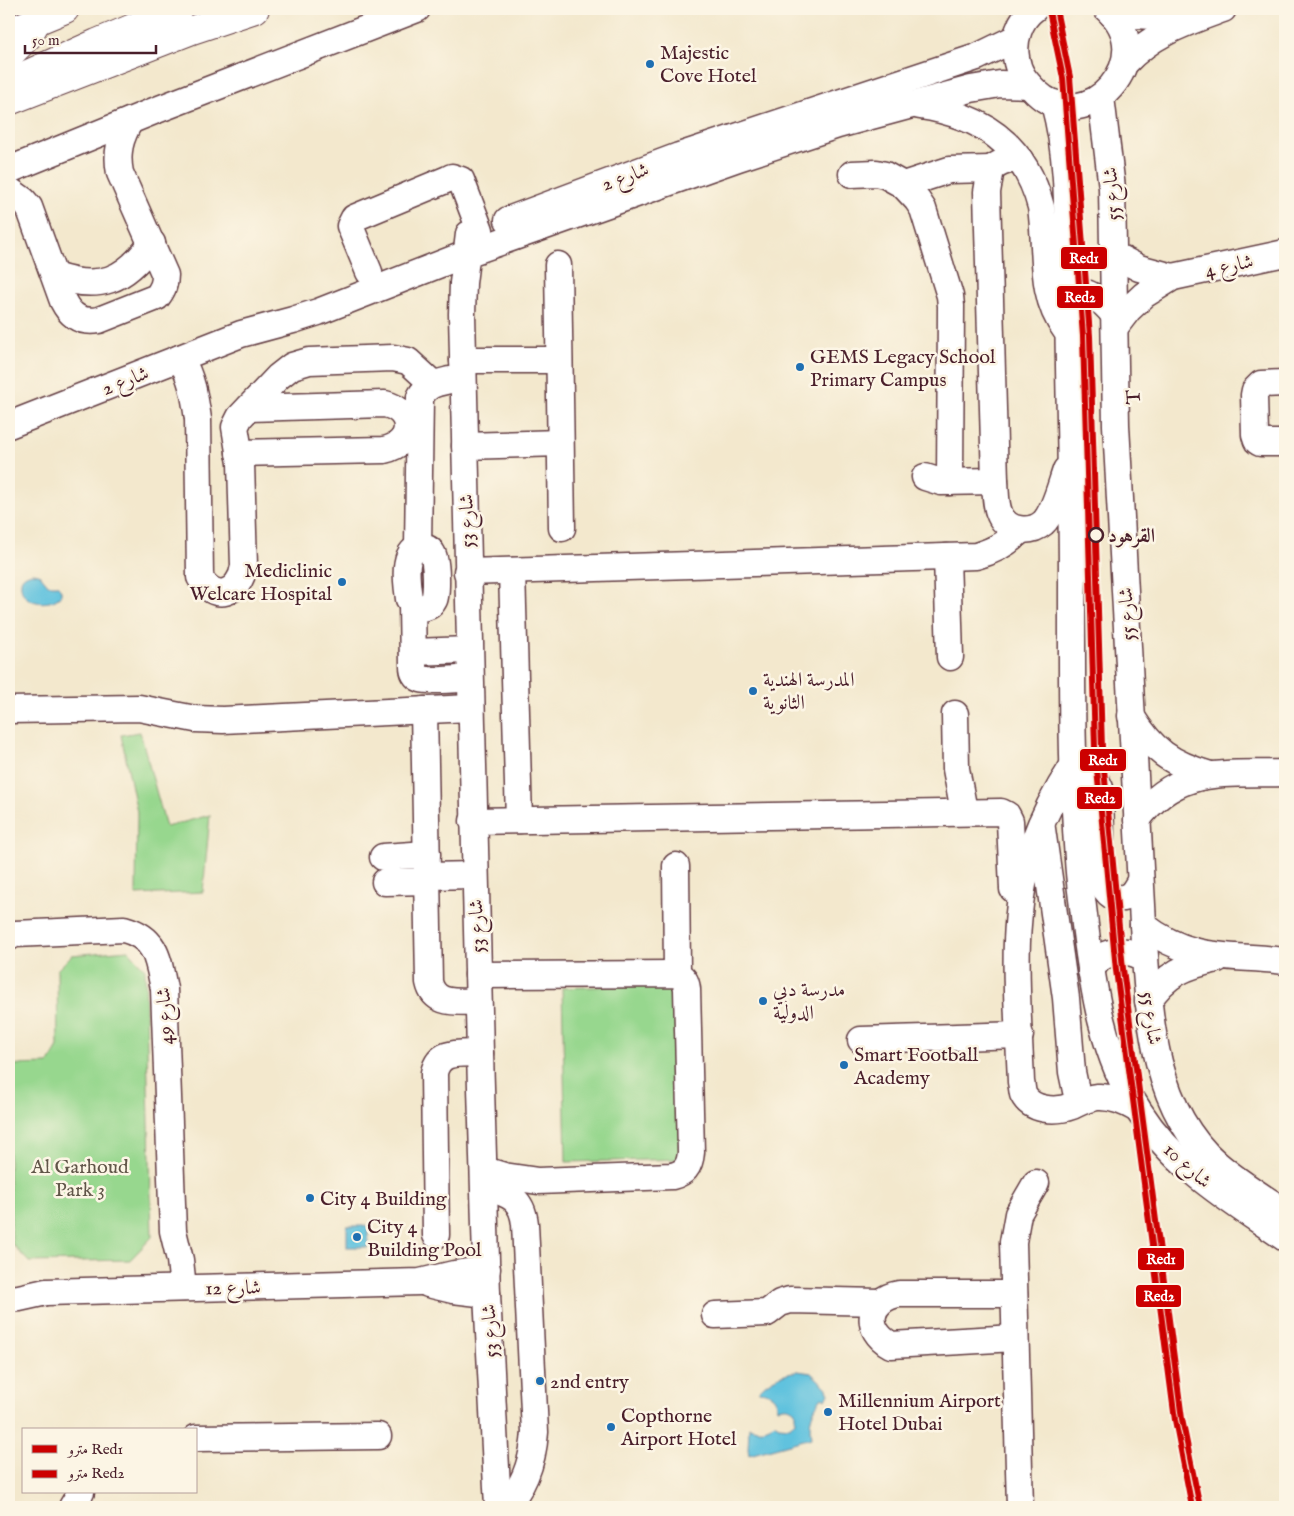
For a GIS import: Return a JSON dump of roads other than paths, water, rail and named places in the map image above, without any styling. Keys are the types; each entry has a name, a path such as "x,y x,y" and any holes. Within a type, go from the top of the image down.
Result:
{"main road":[{"path":"9,32 65,9"},
{"path":"9,83 178,9"},
{"path":"9,101 192,30 254,9"},
{"path":"9,55 28,36 36,20"}],"street":[{"path":"9,170 417,9"},
{"path":"1034,9 1021,24 1016,38 1015,53 1018,67 1023,80 1043,98 1066,106 1090,102 1101,97 1116,82 1125,63 1135,52 1160,34 1223,9"},
{"path":"1110,11 1153,16 1219,9"},
{"path":"1110,11 1120,24 1124,37 1125,63"},
{"name":"شارع 2","path":"9,425 241,334 309,315 472,239 679,156 978,58 1016,38"},
{"name":"شارع 2","path":"472,239 738,158 838,125 912,104 985,86 1000,84 1029,85"},
{"name":"شارع 55","path":"1101,97 1112,188 1116,425 1148,1001 1154,1045 1162,1073 1184,1125"},
{"path":"1054,103 1062,130 1067,178 1067,289 1072,455 1073,766 1078,861 1091,971"},
{"path":"912,104 939,109 970,119 984,126 1000,138 1020,160 1033,182 1041,207 1048,292 1052,307 1068,333"},
{"path":"9,190 29,207 67,309 73,316 90,322 150,300 162,290 165,283 165,275 118,165 120,141 130,121"},
{"path":"903,186 948,170 991,169 1009,159 1020,160"},
{"path":"991,169 987,192 995,481 1000,516 1009,526 1020,530 1033,529 1044,522 1050,512 1072,455"},
{"path":"852,174 876,173 885,175 903,186 917,200 922,209 950,296 952,318 950,482"},
{"path":"369,272 350,226 354,218 452,177 460,180 472,239"},
{"name":"شارع 53","path":"472,239 463,298 462,361 470,708 487,1282 505,1507"},
{"path":"55,276 73,282 91,284 110,280 126,272 140,259 152,243"},
{"name":"شارع 4","path":"1115,321 1144,295 1173,277 1285,253"},
{"name":"شارع 4","path":"1114,255 1139,268 1173,277"},
{"name":"شارع 2","path":"241,334 309,296 369,272 434,257"},
{"name":"شارع 53","path":"434,257 450,288 462,361"},
{"path":"558,265 562,528"},
{"path":"1067,289 1081,290 1094,296 1106,304 1115,321"},
{"path":"180,358 186,367 198,420 200,577 204,585 212,591 221,593 231,590 238,584 244,566 241,462 235,433 243,415 285,371 292,366 309,361 401,359 414,366 433,384"},
{"path":"470,678 420,678 413,672 412,605 408,599 408,559 411,552 418,548 419,403 423,392 462,361 559,360"},
{"path":"1285,383 1261,384 1257,386 1254,405 1257,441 1260,443 1285,443"},
{"path":"198,420 205,424 221,426 243,415 385,404 394,406 406,418 405,436 393,448 384,450 239,453"},
{"path":"465,446 560,443"},
{"path":"925,477 941,482 995,481"},
{"path":"467,572 976,556 1004,545 1020,530"},
{"path":"947,557 950,657"},
{"path":"512,571 519,820"},
{"path":"413,652 469,650"},
{"path":"9,710 139,708 186,717 223,720 470,708"},
{"path":"424,710 430,990 442,1000 478,1002"},
{"path":"955,714 956,769 964,811"},
{"path":"1131,716 1157,750 1174,762 1210,775"},
{"path":"1073,766 1055,794 1041,824 1026,871 1018,920 1021,1082 1023,1093 1030,1102 1039,1108 1051,1109 1072,1106 1081,1100 1096,1097 1125,1102 1137,1109"},
{"path":"1073,766 1082,767 1090,772 1100,788 1102,881 1104,888 1115,898 1123,898 1130,895 1140,881"},
{"path":"1138,820 1148,805 1178,783 1210,775 1285,773"},
{"path":"473,821 964,811 1001,812 1007,815 1010,820 1012,885 1018,920"},
{"path":"1041,824 1066,998 1072,1072 1076,1091 1081,1100"},
{"path":"676,866 677,974"},
{"path":"384,871 427,871 475,875"},
{"path":"1143,925 1168,943 1182,949 1228,957 1258,957 1285,961"},
{"name":"شارع 49","path":"11,934 124,929 137,932 147,939 153,947 164,989 173,1231 180,1260 174,1288"},
{"path":"1091,971 1094,964 1103,956 1113,952 1130,952 1145,958"},
{"path":"1148,1001 1168,977 1182,968 1228,957"},
{"name":"شارع 10","path":"1091,971 1105,1036 1116,1068 1137,1109 1155,1135 1199,1178 1285,1238"},
{"path":"478,975 677,974 683,977 687,983 688,990 691,1152 687,1169 680,1174 672,1176 538,1181 504,1176 484,1178"},
{"path":"861,1040 1020,1035"},
{"path":"436,1235 434,1073 436,1065 445,1056 451,1054 480,1054"},
{"name":"شارع 10","path":"1184,1125 1198,1145 1216,1163 1285,1212"},
{"path":"484,1178 504,1193 513,1197 520,1205 524,1214 525,1224 535,1432 530,1464 524,1479 505,1507"},
{"path":"1020,1507 1013,1242 1015,1223 1022,1206 1036,1183"},
{"name":"شارع 12","path":"9,1299 46,1292 420,1282 454,1274 487,1282"},
{"name":"شارع 12","path":"9,1284 46,1292"},
{"path":"1014,1294 899,1294 889,1296 880,1302 874,1311 872,1321 875,1331 882,1340 891,1345 1015,1338"},
{"path":"715,1315 767,1313 780,1303 790,1300 880,1302"},
{"path":"198,1438 378,1436"},
{"path":"72,1507 80,1494"}],"water":[{"path":"32,573 39,574 48,585 57,585 61,591 60,597 47,602 30,600 24,594 21,580"},
{"name":"City 4 Building Pool","path":"347,1226 368,1226 368,1247 347,1247"},
{"path":"798,1371 811,1373 826,1387 829,1393 826,1399 822,1397 813,1411 810,1426 811,1438 749,1455 749,1427 763,1429 774,1423 779,1426 790,1427 795,1421 795,1411 793,1409 788,1407 777,1408 776,1401 772,1395 758,1391 776,1377"}],"metro line":[{"name":"Red1","path":"1056,9 1070,77 1090,336 1102,748 1123,969 1182,1419 1200,1507"},
{"name":"Red2","path":"1049,11 1063,78 1083,336 1095,748 1116,970 1175,1420 1192,1507"}],"place":[{"name":"Majestic Cove Hotel","path":"650,64"},
{"name":"GEMS Legacy School Primary Campus","path":"800,367"},
{"name":"القرهود","path":"1096,535"},
{"name":"Mediclinic Welcare Hospital","path":"342,582"},
{"name":"المدرسة الهندية الثانوية","path":"753,691"},
{"name":"مدرسة دبي الدولية","path":"763,1001"},
{"name":"Smart Football Academy","path":"844,1065"},
{"name":"City 4 Building","path":"310,1198"},
{"name":"City 4 Building Pool","path":"357,1237"},
{"name":"2nd entry","path":"540,1381"},
{"name":"Millennium Airport Hotel Dubai","path":"828,1412"},
{"name":"Copthorne Airport Hotel","path":"611,1427"}],"park label":[{"name":"Al Garhoud Park 3","path":"80,1178"}]}
